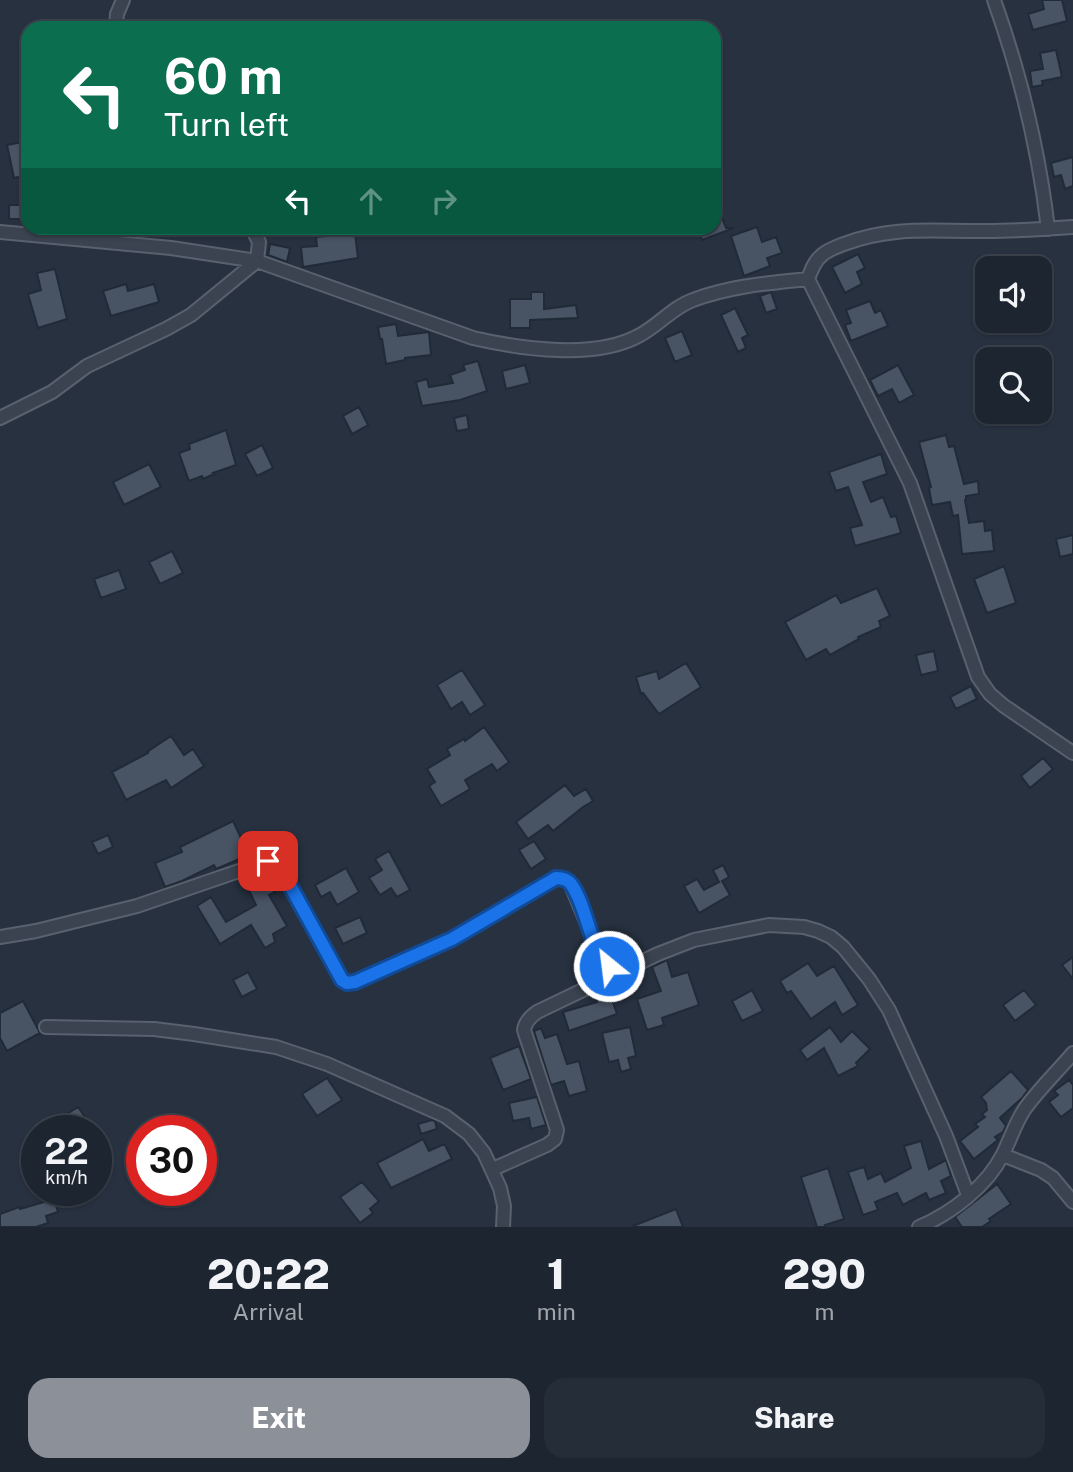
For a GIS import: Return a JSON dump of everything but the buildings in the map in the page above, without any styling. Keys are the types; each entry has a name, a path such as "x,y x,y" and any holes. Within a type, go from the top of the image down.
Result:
{"street":[{"path":"116,21 123,0"},
{"path":"994,0 1030,124 1048,229"},
{"path":"1073,227 986,231 907,230 872,235 831,249 820,257 808,279 909,483 978,677 990,694 1004,706 1073,753"},
{"path":"0,232 21,234"},
{"path":"32,235 170,248 257,261 473,338 528,348 579,350 610,347 644,334 690,301 718,292 808,279"},
{"path":"0,418 52,392 87,366 166,330 191,315 257,261 259,242 256,235"},
{"path":"0,937 137,906 268,861 275,862 281,869 342,980 347,983 355,982 452,939 556,878 564,878 570,883 603,960 620,972"},
{"path":"493,1169 555,1139 557,1130 525,1036 527,1020 537,1012 620,972 694,940 769,925 795,926 831,937 844,947 889,1010 946,1136 968,1195"},
{"path":"46,1027 154,1029 231,1039 276,1047 327,1064 445,1116 469,1134 493,1169 503,1197 503,1227"},
{"path":"919,1227 947,1212 993,1170 1024,1110 1073,1053"},
{"path":"1003,1155 1041,1170 1053,1178 1073,1202"}],"route":[{"path":"268,861 275,862 281,869 342,980 347,983 355,982 452,939 556,878 564,878 570,883 597,950 609,966"}]}
